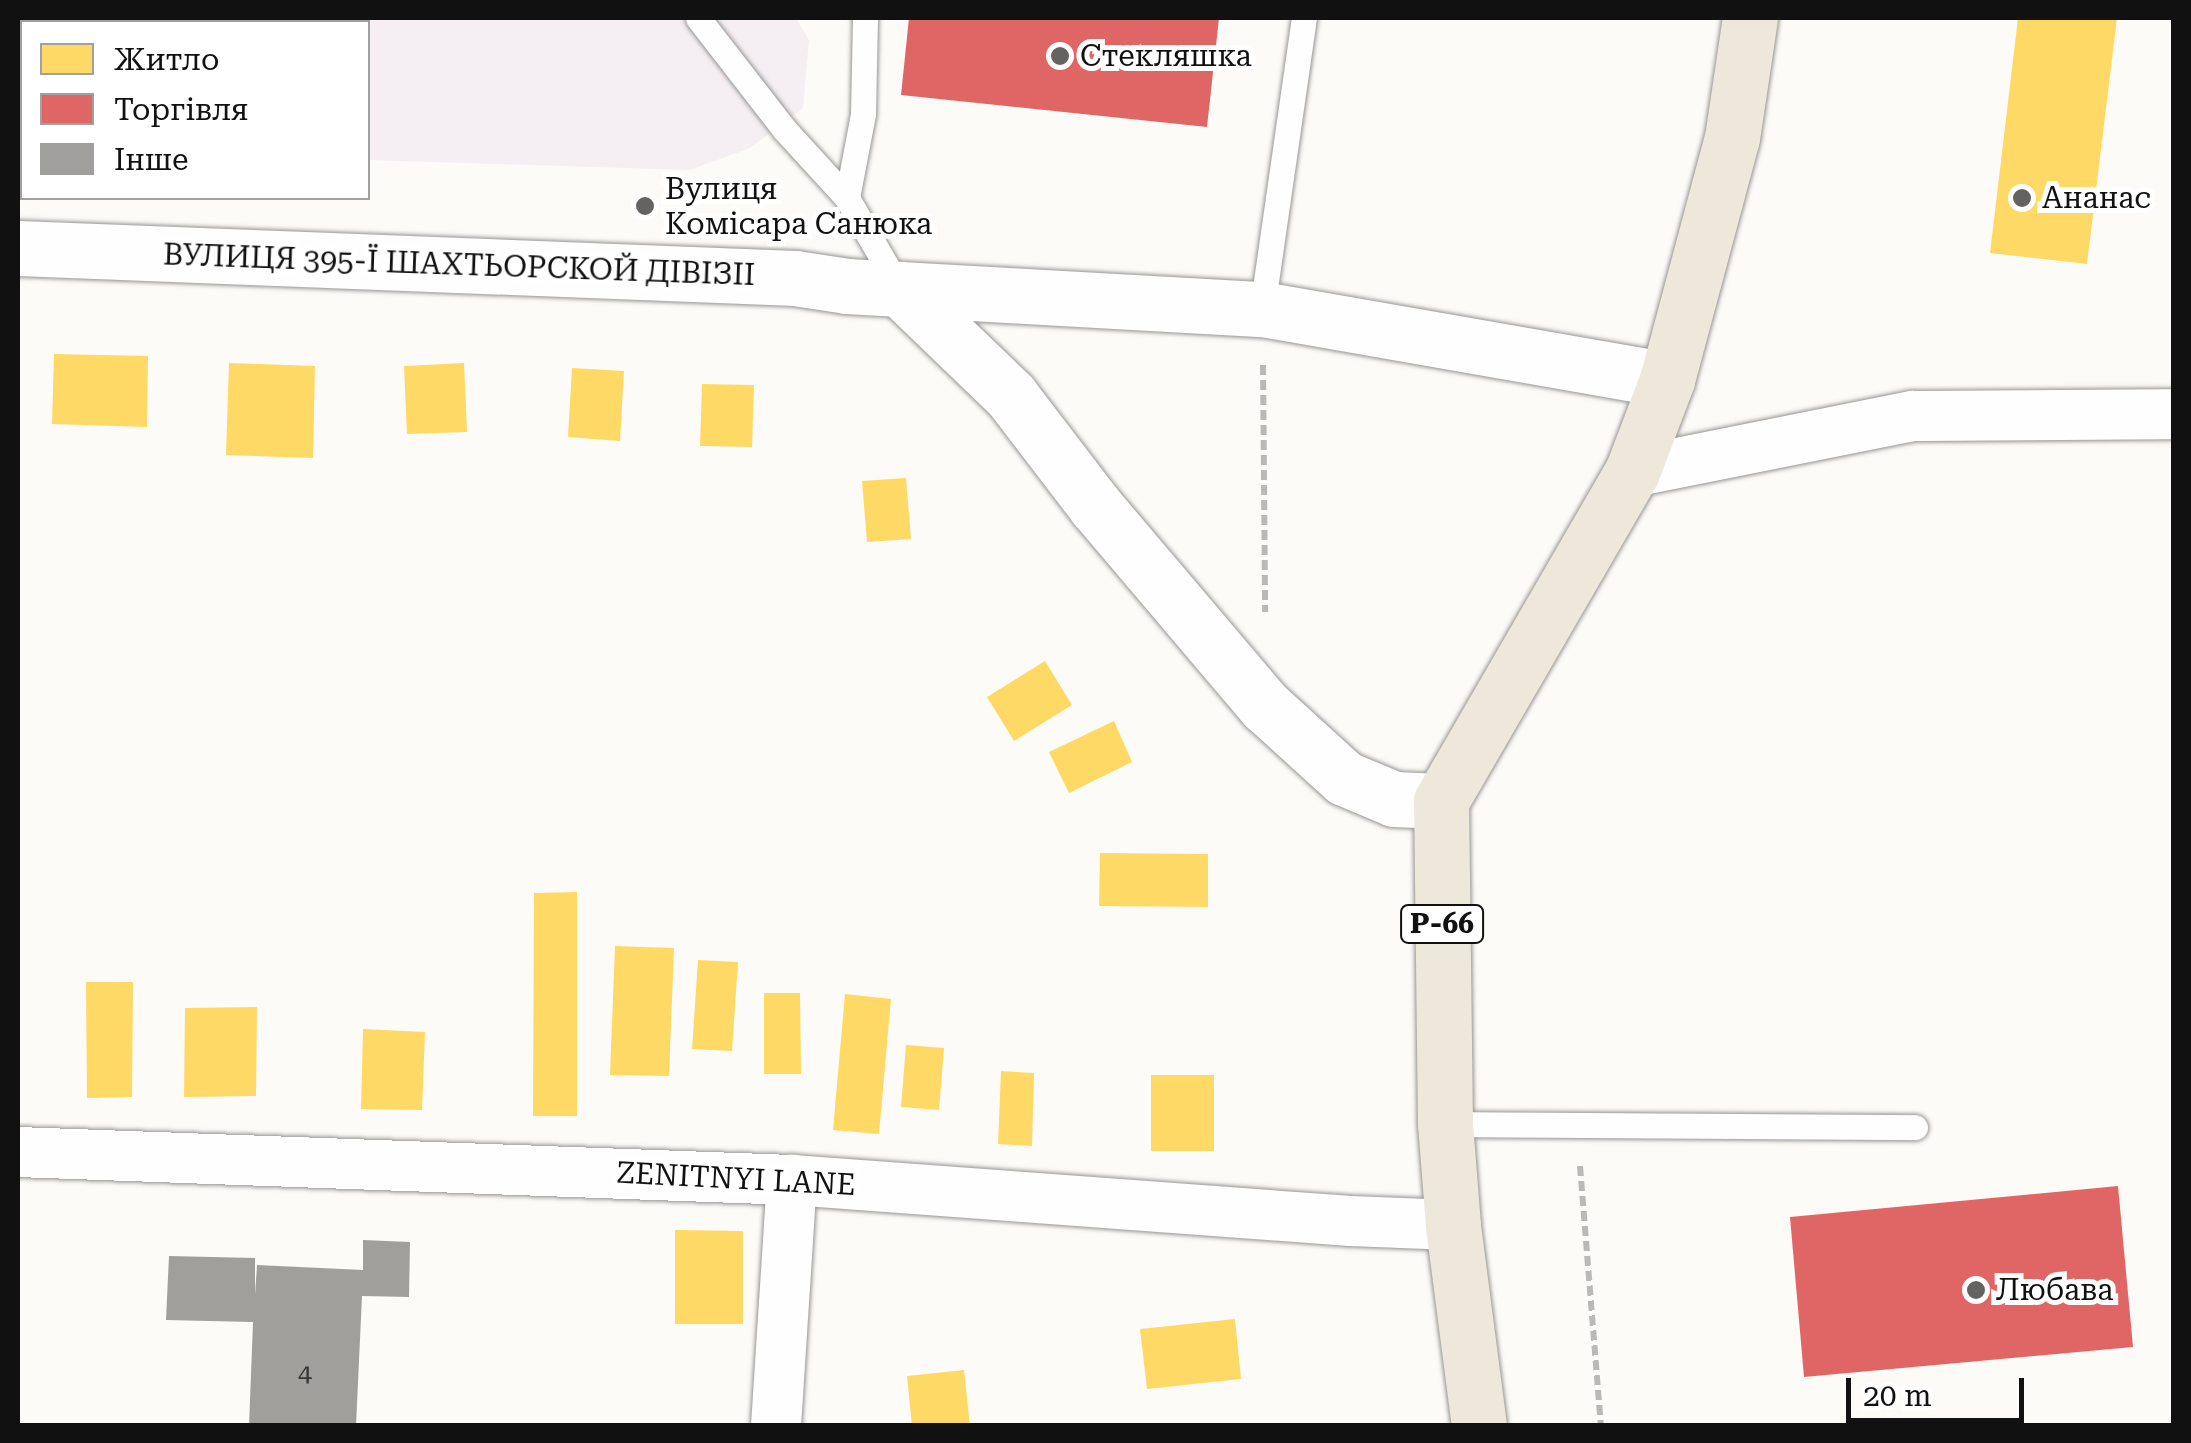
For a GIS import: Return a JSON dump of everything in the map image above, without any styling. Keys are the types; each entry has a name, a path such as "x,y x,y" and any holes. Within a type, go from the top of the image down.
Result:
{"main road":[{"path":"1441,801 1632,472 1667,380 1732,138 1750,18"},
{"name":"Р-66","path":"1441,801 1445,1124 1453,1224 1479,1426"}],"street":[{"name":"ВУЛИЦЯ 395-Ї ШАХТЬОРСКОЙ ДІВІЗІІ","path":"18,248 795,278 900,289 1262,309 1374,325 1667,380"},
{"path":"900,289 1011,396 1096,506 1266,706 1344,778 1394,799 1441,801"},
{"path":"1632,472 1913,416 2174,414"},
{"name":"ZENITNYI LANE","path":"18,1152 792,1180 1350,1221 1453,1224"},
{"path":"776,1426 792,1180"}],"lane":[{"path":"698,18 784,129 847,198 900,289"},
{"path":"847,198 863,114 866,18"},
{"path":"1262,309 1304,18"},
{"path":"1445,1124 1915,1127"}],"path":[{"path":"1262,309 1266,706"},
{"path":"1577,1124 1601,1426"}],"shaded area":[{"path":"18,18 796,18 809,40 803,108 750,148 690,170 370,160 370,20 20,20 18,149"}],"building: Житло":[{"path":"2018,18 2117,18 2087,264 1990,253"},
{"path":"54,354 148,356 147,427 52,424"},
{"path":"229,363 315,366 313,458 226,455"},
{"path":"464,363 467,432 407,434 404,366"},
{"path":"572,368 624,371 620,441 568,437"},
{"path":"702,384 754,385 752,447 700,446"},
{"path":"906,478 911,539 867,542 862,481"},
{"path":"1045,661 1072,705 1014,741 987,697"},
{"path":"1114,721 1132,762 1069,793 1049,752"},
{"path":"1100,853 1208,854 1208,907 1099,906"},
{"path":"577,892 577,1116 533,1116 534,893"},
{"path":"615,946 674,948 669,1076 610,1075"},
{"path":"698,960 738,962 732,1051 692,1049"},
{"path":"86,982 133,982 132,1097 87,1098"},
{"path":"764,993 800,993 801,1074 764,1074"},
{"path":"845,994 891,999 879,1134 833,1130"},
{"path":"257,1007 256,1096 184,1097 185,1008"},
{"path":"363,1029 425,1032 422,1110 361,1109"},
{"path":"906,1045 944,1048 939,1110 901,1107"},
{"path":"1001,1071 1034,1073 1032,1146 998,1144"},
{"path":"1151,1075 1214,1075 1214,1151 1151,1151"},
{"path":"675,1230 743,1231 743,1324 675,1324"},
{"path":"1235,1319 1241,1379 1147,1389 1140,1329"},
{"path":"964,1370 970,1426 912,1426 907,1376"}],"building: Торгівля":[{"name":"Стекляшка","path":"909,18 1219,18 1207,127 901,95"},
{"path":"2118,1186 2133,1347 1804,1377 1790,1217"}],"building: Інше":[{"path":"363,1240 410,1242 409,1297 362,1296 356,1426 249,1426 253,1322 166,1320 169,1256 255,1258 255,1295 257,1265 363,1270"}],"place":[{"name":"Стекляшка","path":"1060,56"},
{"name":"Ананас","path":"2022,198"},
{"name":"Вулиця Комісара Санюка","path":"645,206"},
{"name":"Любава","path":"1976,1290"}]}
